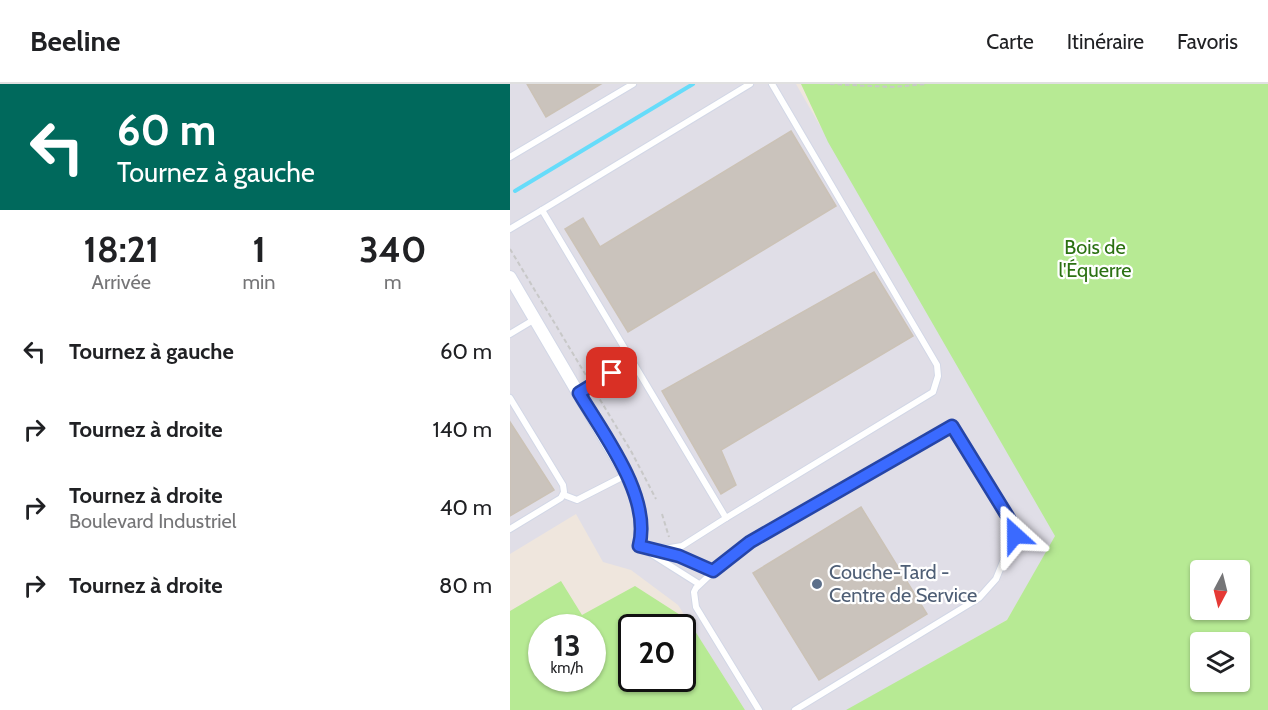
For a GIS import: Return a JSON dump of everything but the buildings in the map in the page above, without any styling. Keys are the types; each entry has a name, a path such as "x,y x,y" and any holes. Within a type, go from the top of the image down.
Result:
{"street":[{"path":"510,277 634,491 641,515 642,532 639,546"}],"lane":[{"path":"510,157 633,84"},
{"path":"510,229 750,84"},
{"path":"639,546 670,548 682,546 933,392 938,376 937,365 772,84"},
{"path":"542,210 726,518"},
{"path":"510,334 535,319"},
{"path":"579,393 632,362"},
{"path":"510,398 563,485 564,495"},
{"path":"759,710 696,607 694,592 699,584 750,542 952,426 1016,530 996,579 979,598 795,710"},
{"path":"564,495 573,500 580,499 626,475"},
{"path":"510,529 564,495"},
{"path":"639,546 679,556 713,571"},
{"path":"639,546 699,584"}],"path":[{"path":"830,84 893,87 926,84"},
{"path":"510,249 632,451 656,499"},
{"path":"662,514 668,531"}],"shaded area":[{"path":"510,84 796,84 1056,536 1007,620 847,710 745,710 696,633 696,614 684,614 678,605 631,570 603,562 576,514 510,554"}],"green space":[{"name":"Bois de l'Équerre","path":"801,84 1268,84 1268,710 846,710 1007,620 1055,536 828,142"},
{"path":"561,581 581,614 528,614 528,692 606,692 606,614 584,614 635,586 679,614 618,614 618,692 696,692 696,633 745,710 510,710 510,611"}],"waterway":[{"path":"515,191 693,84"}],"place":[{"name":"Couche-Tard - Centre de Service","path":"817,584"}],"route":[{"path":"612,373 579,393 626,473 634,491 641,515 642,532 639,546 679,556 713,571 740,548 952,426 1016,530 1015,535"}]}
